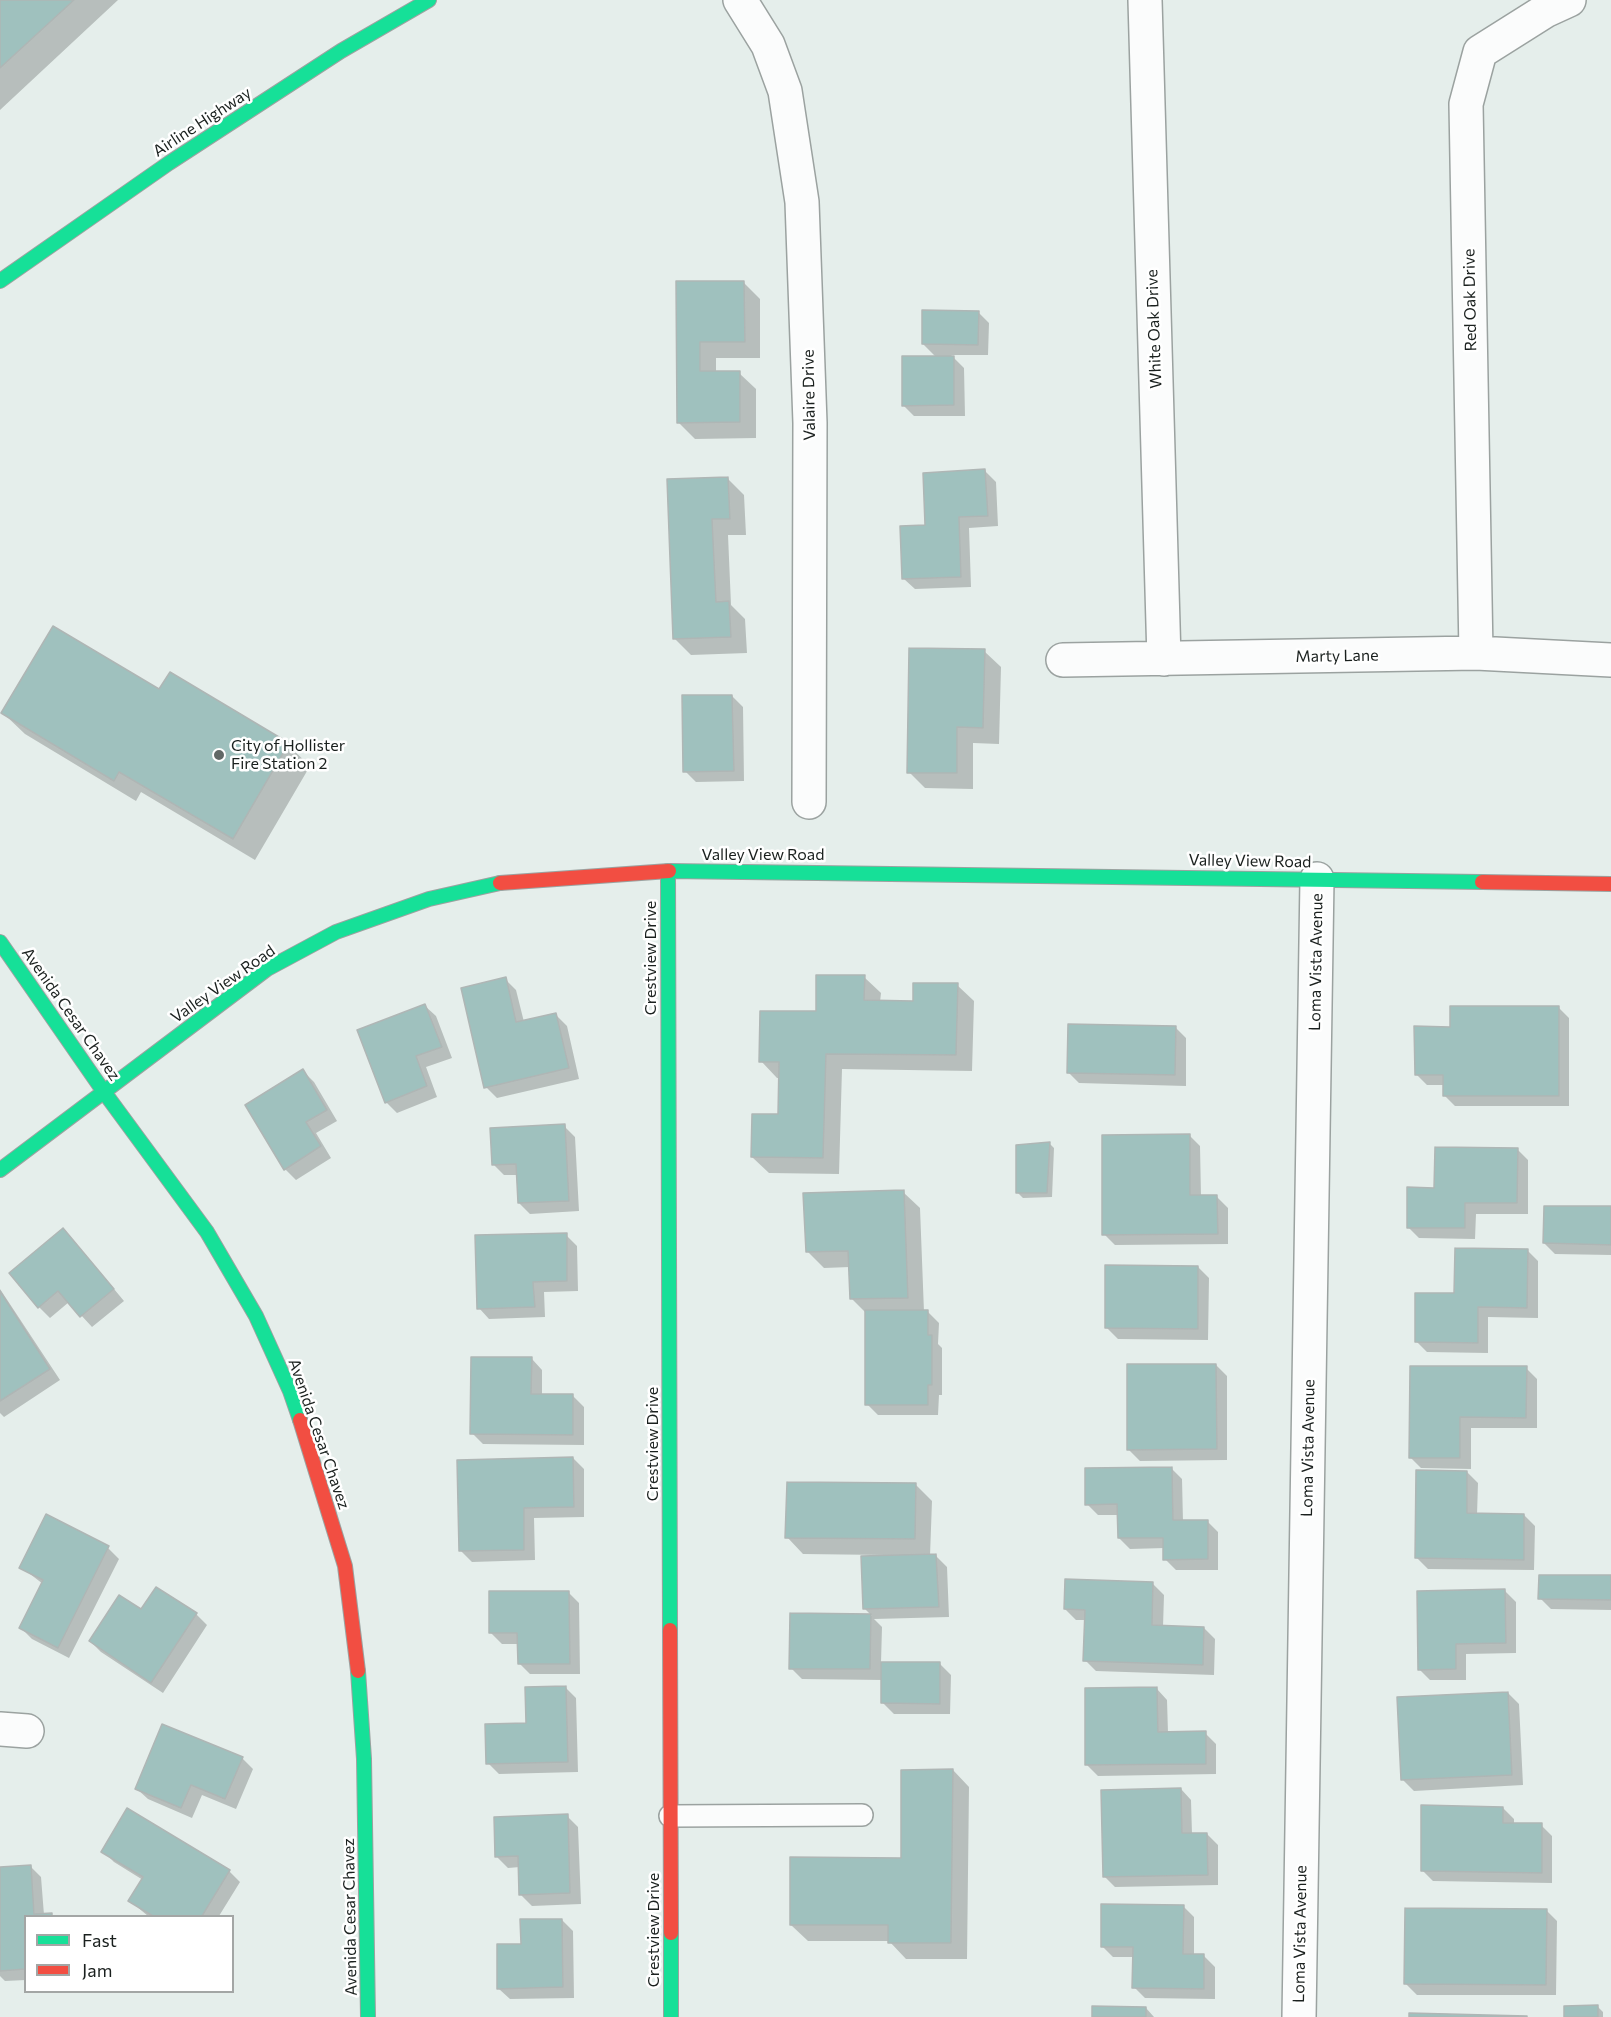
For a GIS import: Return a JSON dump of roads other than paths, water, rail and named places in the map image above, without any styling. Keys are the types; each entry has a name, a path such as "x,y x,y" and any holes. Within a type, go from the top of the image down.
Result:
{"street":[{"name":"Airline Highway","path":"0,281 169,162 341,51 429,0"},
{"name":"Valaire Drive","path":"740,0 768,45 785,91 802,202 810,423 809,802"},
{"name":"White Oak Drive","path":"1145,0 1164,659"},
{"name":"Red Oak Drive","path":"1476,653 1466,104 1480,52 1545,11 1569,0"},
{"name":"Marty Lane","path":"1063,660 1476,653 1611,660"},
{"name":"Valley View Road","path":"0,1170 267,969 336,932 429,899 487,884 668,871 1611,884"},
{"name":"Crestview Drive","path":"668,871 671,2017"},
{"name":"Loma Vista Avenue","path":"1299,2017 1317,879"},
{"name":"Avenida Cesar Chavez","path":"0,942 104,1092 207,1232 256,1316 293,1401 345,1566 356,1643 364,1759 368,2017"}],"lane":[{"path":"670,1816 862,1815"}],"place":[{"name":"City of Hollister Fire Station 2","path":"219,755"}]}
